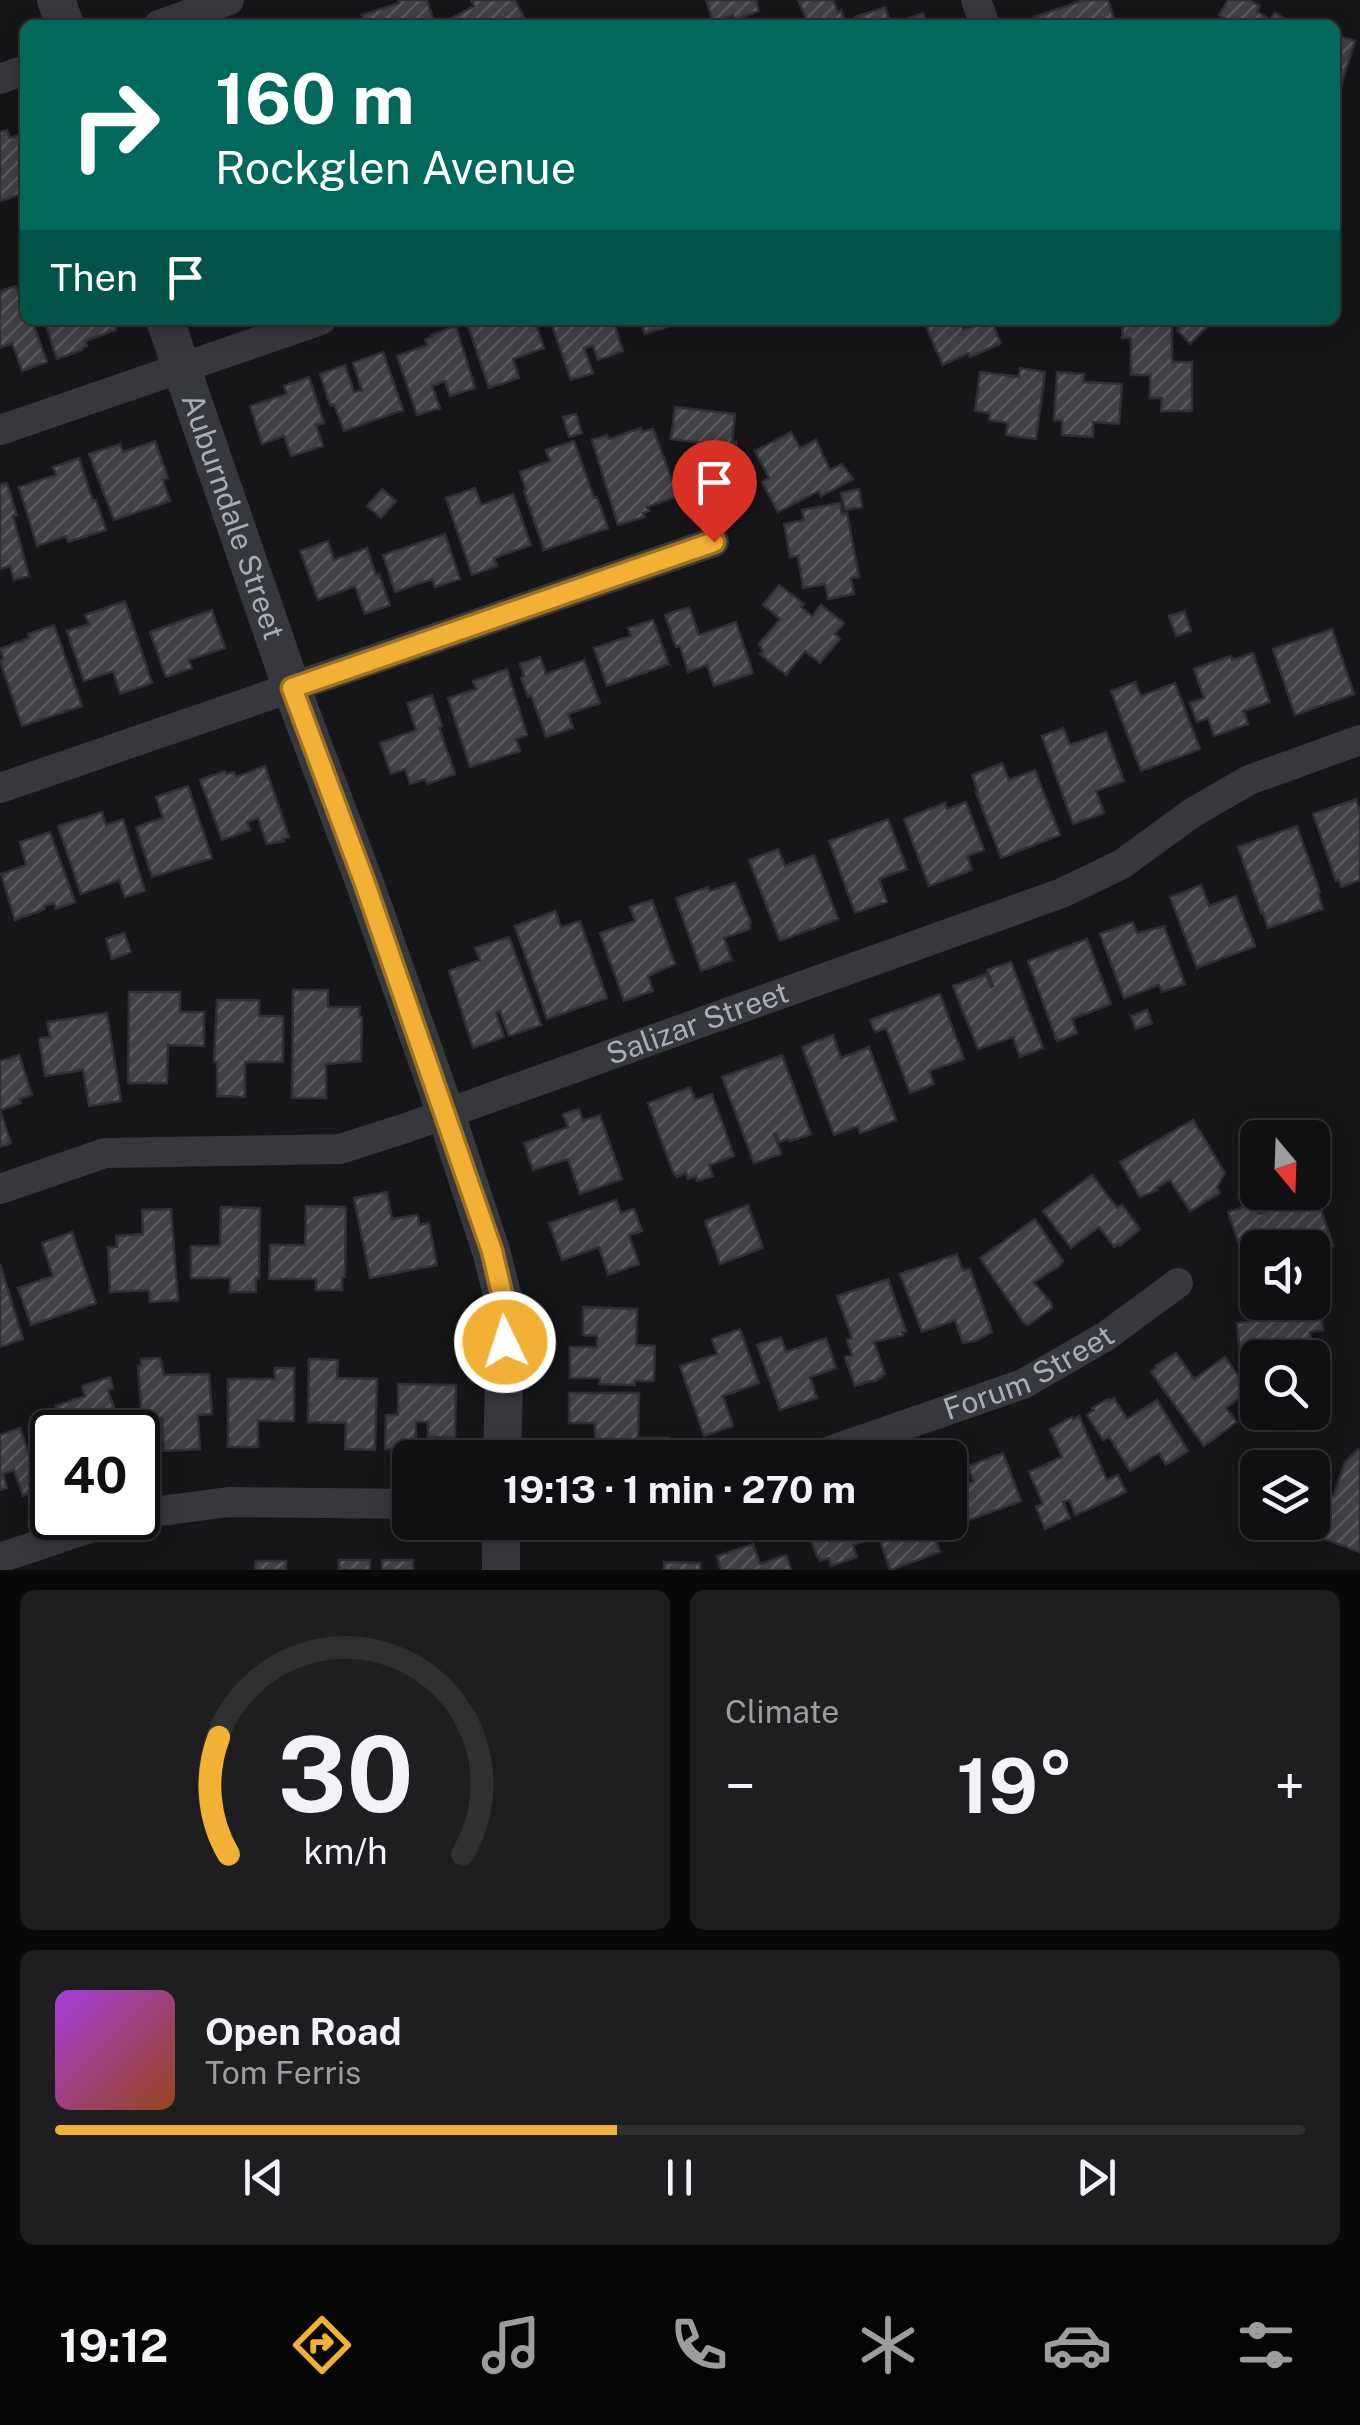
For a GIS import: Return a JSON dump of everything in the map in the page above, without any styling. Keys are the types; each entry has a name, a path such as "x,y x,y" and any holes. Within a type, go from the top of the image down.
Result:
{"street":[{"path":"173,20 229,0"},
{"name":"Auburndale Street","path":"167,325 492,1251 503,1298 502,1440"},
{"path":"0,430 307,325"},
{"path":"0,788 714,542"},
{"name":"Salizar Street","path":"0,1189 105,1154 340,1149 1062,893 1122,864 1192,813 1249,780 1360,740"},
{"name":"Forum Street","path":"862,1440 1023,1384 1106,1336 1178,1283"},
{"path":"160,1511 228,1502 392,1504"},
{"path":"0,1558 54,1540"},
{"path":"501,1540 501,1570"}],"building":[{"path":"398,0 427,0 433,20 364,20 362,15 399,3"},
{"path":"471,0 515,0 524,17 453,20 474,6"},
{"path":"706,0 756,0 759,11 734,20 733,15 712,20"},
{"path":"798,0 833,0 844,20 807,20"},
{"path":"1084,0 1108,0 1115,20 1035,20 1034,17"},
{"path":"1228,0 1249,0 1260,6 1257,11 1270,20 1228,20 1219,15"},
{"path":"885,7 889,20 856,20 855,17"},
{"path":"923,13 926,20 904,20"},
{"path":"1340,36 1355,41 1340,90"},
{"path":"7,130 10,138 20,135 20,195 0,201 0,132"},
{"path":"16,286 20,325 34,325 47,362 22,371 12,343 0,348 0,291"},
{"path":"46,325 114,325 116,330 85,341 87,346 82,350 57,359"},
{"path":"468,325 537,325 544,348 513,359 519,378 489,388"},
{"path":"552,325 615,325 623,351 598,360 593,346 584,348 593,373 571,380"},
{"path":"642,325 670,325 670,326 645,334"},
{"path":"925,325 961,325 964,330 974,325 993,325 1001,343 943,365"},
{"path":"1123,325 1172,325 1172,362 1192,362 1192,411 1161,411 1162,398 1150,398 1150,375 1131,375 1131,338 1122,338"},
{"path":"1181,325 1206,328 1190,344 1177,330"},
{"path":"456,326 475,388 450,396 445,381 432,386 440,408 417,415 397,356 427,345 425,339 431,335"},
{"path":"383,352 403,410 344,431 320,374 345,365 354,392 362,390 353,363"},
{"path":"1020,368 1045,372 1036,439 1006,435 1008,423 989,420 990,413 975,411 980,372 1019,377"},
{"path":"1057,372 1084,374 1083,382 1122,384 1119,424 1093,422 1093,437 1062,435 1062,421 1054,420"},
{"path":"309,377 324,423 316,425 323,446 291,456 284,436 262,444 250,406 287,394 284,386"},
{"path":"675,407 735,414 733,476 708,473 710,444 671,439"},
{"path":"576,414 582,433 569,437 563,417"},
{"path":"641,428 642,432 653,429 678,496 647,507 645,517 618,525 592,440 607,435 609,439"},
{"path":"791,432 800,448 816,440 830,470 842,464 853,479 778,512 762,482 769,478 755,451"},
{"path":"155,441 168,478 163,480 170,501 114,520 89,454 120,444 123,452"},
{"path":"574,441 608,528 544,550 520,472 550,461 546,450"},
{"path":"79,458 106,530 68,542 66,536 37,546 19,487 56,475 53,467"},
{"path":"7,483 29,576 14,580 10,566 0,569 0,485"},
{"path":"475,488 481,505 513,494 531,545 494,558 497,566 472,575 446,498"},
{"path":"382,489 396,501 381,518 367,506"},
{"path":"859,489 862,507 845,510 841,493"},
{"path":"840,503 842,514 847,513 859,577 851,578 854,594 828,599 825,584 803,588 798,556 790,557 784,524 804,520 802,510"},
{"path":"445,534 460,579 435,587 432,579 395,592 383,555"},
{"path":"328,541 334,560 367,548 390,605 365,614 355,586 318,600 300,551"},
{"path":"779,585 804,604 801,607 812,616 821,605 844,623 835,634 840,639 820,663 805,651 786,675 760,654 763,652 759,644 780,619 763,605"},
{"path":"125,601 152,683 120,694 113,671 84,681 67,631 89,624 85,615"},
{"path":"689,607 699,635 736,622 753,673 714,686 707,665 688,672 665,615"},
{"path":"212,610 225,648 189,660 192,668 166,677 150,632"},
{"path":"1184,611 1191,631 1176,636 1169,616"},
{"path":"653,620 669,664 607,686 594,648 631,636 628,628"},
{"path":"54,625 82,706 22,726 0,661 0,649"},
{"path":"1332,629 1354,694 1295,715 1273,649"},
{"path":"1253,653 1270,702 1244,711 1248,724 1214,736 1208,718 1197,722 1190,703 1204,698 1194,669"},
{"path":"540,657 546,674 584,660 600,703 568,714 573,728 546,737 521,678 524,676 520,664"},
{"path":"507,669 527,735 516,739 520,751 470,767 448,698 476,689 473,681"},
{"path":"1135,682 1141,696 1175,683 1200,749 1141,771 1111,691"},
{"path":"432,695 455,774 427,784 425,779 410,784 405,769 391,774 380,743 416,730 407,703"},
{"path":"1063,728 1070,745 1106,732 1124,781 1096,791 1104,813 1073,824 1042,736"},
{"path":"1002,763 1009,780 1035,770 1060,835 1001,858 972,775"},
{"path":"265,766 289,837 267,844 258,818 247,822 250,830 222,840 200,780 225,771 234,772 236,777"},
{"path":"188,786 212,858 152,877 136,827 163,818 156,797"},
{"path":"1356,799 1360,812 1360,880 1341,887 1313,814"},
{"path":"966,802 984,850 967,856 972,870 929,886 904,819 945,803 947,809"},
{"path":"102,812 106,825 123,819 145,891 125,897 119,880 81,894 58,826"},
{"path":"888,819 907,869 879,879 887,902 855,913 829,841"},
{"path":"1297,826 1323,909 1268,928 1238,847"},
{"path":"50,832 75,902 56,909 54,903 44,906 45,909 15,920 1,874 26,865 20,842"},
{"path":"778,849 785,866 814,855 838,919 780,941 749,860"},
{"path":"735,883 750,929 724,938 732,960 701,971 676,898"},
{"path":"1201,885 1209,906 1236,896 1255,946 1197,968 1170,897"},
{"path":"652,900 675,964 648,976 653,991 624,1001 600,933 635,921 630,907"},
{"path":"555,911 561,927 580,921 607,998 547,1019 515,926"},
{"path":"1133,922 1137,933 1164,926 1185,984 1162,992 1159,985 1124,998 1100,934"},
{"path":"124,933 131,952 112,959 106,939"},
{"path":"509,937 541,1025 509,1036 500,1011 496,1013 504,1037 473,1048 449,971 480,960 475,948"},
{"path":"1087,939 1111,1004 1072,1019 1077,1033 1057,1041 1028,961"},
{"path":"1011,962 1043,1048 1020,1057 1013,1037 978,1049 953,986 986,974 991,987 987,970"},
{"path":"293,990 328,990 328,1007 360,1007 361,1061 326,1064 326,1098 292,1098"},
{"path":"129,992 180,992 180,1012 204,1012 204,1046 168,1045 167,1083 128,1083"},
{"path":"940,994 964,1059 929,1071 934,1084 910,1093 886,1028 875,1032 870,1020"},
{"path":"217,1000 259,1000 259,1016 283,1016 283,1062 245,1062 245,1097 217,1096"},
{"path":"1147,1010 1152,1023 1136,1029 1131,1016"},
{"path":"107,1013 121,1101 89,1106 83,1070 45,1076 39,1038 50,1037 47,1022"},
{"path":"833,1035 841,1058 869,1047 896,1120 860,1133 858,1126 834,1135 802,1047"},
{"path":"19,1055 32,1095 0,1110 0,1061"},
{"path":"782,1055 811,1134 779,1142 774,1134 781,1154 754,1163 722,1077"},
{"path":"690,1087 695,1100 712,1094 734,1156 709,1165 713,1176 697,1181 696,1176 688,1179 686,1173 677,1177 672,1170 648,1103"},
{"path":"579,1109 583,1121 600,1115 622,1179 580,1194 568,1159 533,1170 524,1143 568,1127 563,1114"},
{"path":"0,1110 11,1143 0,1147"},
{"path":"1193,1120 1225,1173 1217,1187 1220,1193 1190,1211 1170,1180 1140,1197 1120,1162"},
{"path":"1092,1175 1117,1208 1122,1205 1140,1229 1120,1246 1114,1247 1099,1227 1071,1248 1043,1211"},
{"path":"387,1192 392,1219 418,1215 419,1225 429,1223 437,1265 370,1278 354,1198"},
{"path":"616,1200 621,1213 634,1209 642,1231 629,1235 639,1264 608,1275 599,1247 562,1260 549,1223"},
{"path":"748,1205 763,1248 720,1264 705,1221"},
{"path":"306,1206 346,1207 342,1290 316,1290 316,1279 269,1279 270,1245 305,1245"},
{"path":"221,1207 260,1208 256,1292 230,1292 230,1278 191,1278 191,1246 220,1246"},
{"path":"1240,1208 1258,1210 1259,1214 1271,1210 1321,1210 1328,1230 1240,1230 1238,1241 1228,1212"},
{"path":"171,1209 178,1300 150,1302 149,1290 110,1292 108,1247 117,1247 116,1236 143,1234 142,1210"},
{"path":"1035,1219 1063,1261 1034,1282 1052,1308 1028,1325 980,1258"},
{"path":"72,1232 96,1303 31,1325 18,1288 53,1276 42,1243"},
{"path":"957,1254 963,1271 970,1269 992,1332 963,1343 955,1320 922,1332 900,1274"},
{"path":"0,1264 23,1339 0,1347"},
{"path":"888,1279 906,1331 874,1342 885,1374 876,1381 855,1386 845,1357 852,1355 847,1340 852,1338 837,1296"},
{"path":"583,1307 637,1309 636,1345 655,1346 654,1381 599,1384 600,1378 570,1378 570,1347 597,1347 597,1336 583,1335"},
{"path":"1322,1320 1323,1330 1310,1332 1311,1340 1240,1340 1240,1354 1237,1323"},
{"path":"740,1329 759,1383 723,1396 733,1426 704,1436 680,1366 717,1354 712,1339"},
{"path":"781,1337 786,1352 826,1338 836,1368 810,1377 817,1398 780,1410 757,1345"},
{"path":"1176,1353 1194,1379 1225,1357 1240,1378 1240,1398 1226,1408 1237,1422 1204,1446 1151,1372"},
{"path":"160,1358 164,1375 209,1374 212,1414 198,1415 200,1449 164,1451 160,1410 141,1410 138,1366 141,1359"},
{"path":"309,1359 338,1360 337,1378 377,1379 375,1450 345,1449 346,1423 308,1422"},
{"path":"275,1368 294,1368 294,1421 258,1421 258,1447 228,1447 228,1379 275,1379"},
{"path":"110,1377 113,1388 108,1390 115,1410 53,1410 85,1396 82,1386"},
{"path":"398,1384 456,1385 455,1437 428,1437 428,1422 416,1422 416,1440 392,1440 392,1449 385,1449 386,1415 398,1415"},
{"path":"569,1393 639,1393 638,1438 669,1440 595,1440 595,1423 569,1423"},
{"path":"1114,1398 1127,1419 1157,1400 1188,1451 1166,1465 1159,1453 1130,1471 1109,1437 1103,1440 1087,1415 1092,1408"},
{"path":"1079,1416 1107,1480 1118,1475 1126,1492 1076,1515 1069,1500 1063,1502 1070,1518 1045,1529 1036,1507 1043,1504 1029,1472 1062,1457 1050,1429"},
{"path":"20,1428 30,1457 30,1494 23,1496 14,1470 3,1474 7,1488 0,1490 0,1435"},
{"path":"1360,1450 1360,1552 1327,1540 1330,1494 1334,1495 1345,1462"},
{"path":"1003,1453 1021,1501 967,1521 967,1483 973,1481 968,1466"},
{"path":"811,1540 865,1540 853,1545 857,1557 831,1566 829,1558 820,1561"},
{"path":"880,1540 936,1540 940,1552 890,1570"},
{"path":"753,1544 760,1564 786,1555 791,1570 721,1570 717,1556"},
{"path":"339,1560 370,1560 370,1570 339,1570"},
{"path":"382,1560 413,1560 413,1570 382,1570"},
{"path":"256,1561 286,1561 286,1570 255,1570"},
{"path":"664,1562 700,1563 700,1570 664,1570"}],"route":[{"path":"505,1342 503,1298 492,1251 364,881 292,688 714,542"}]}
